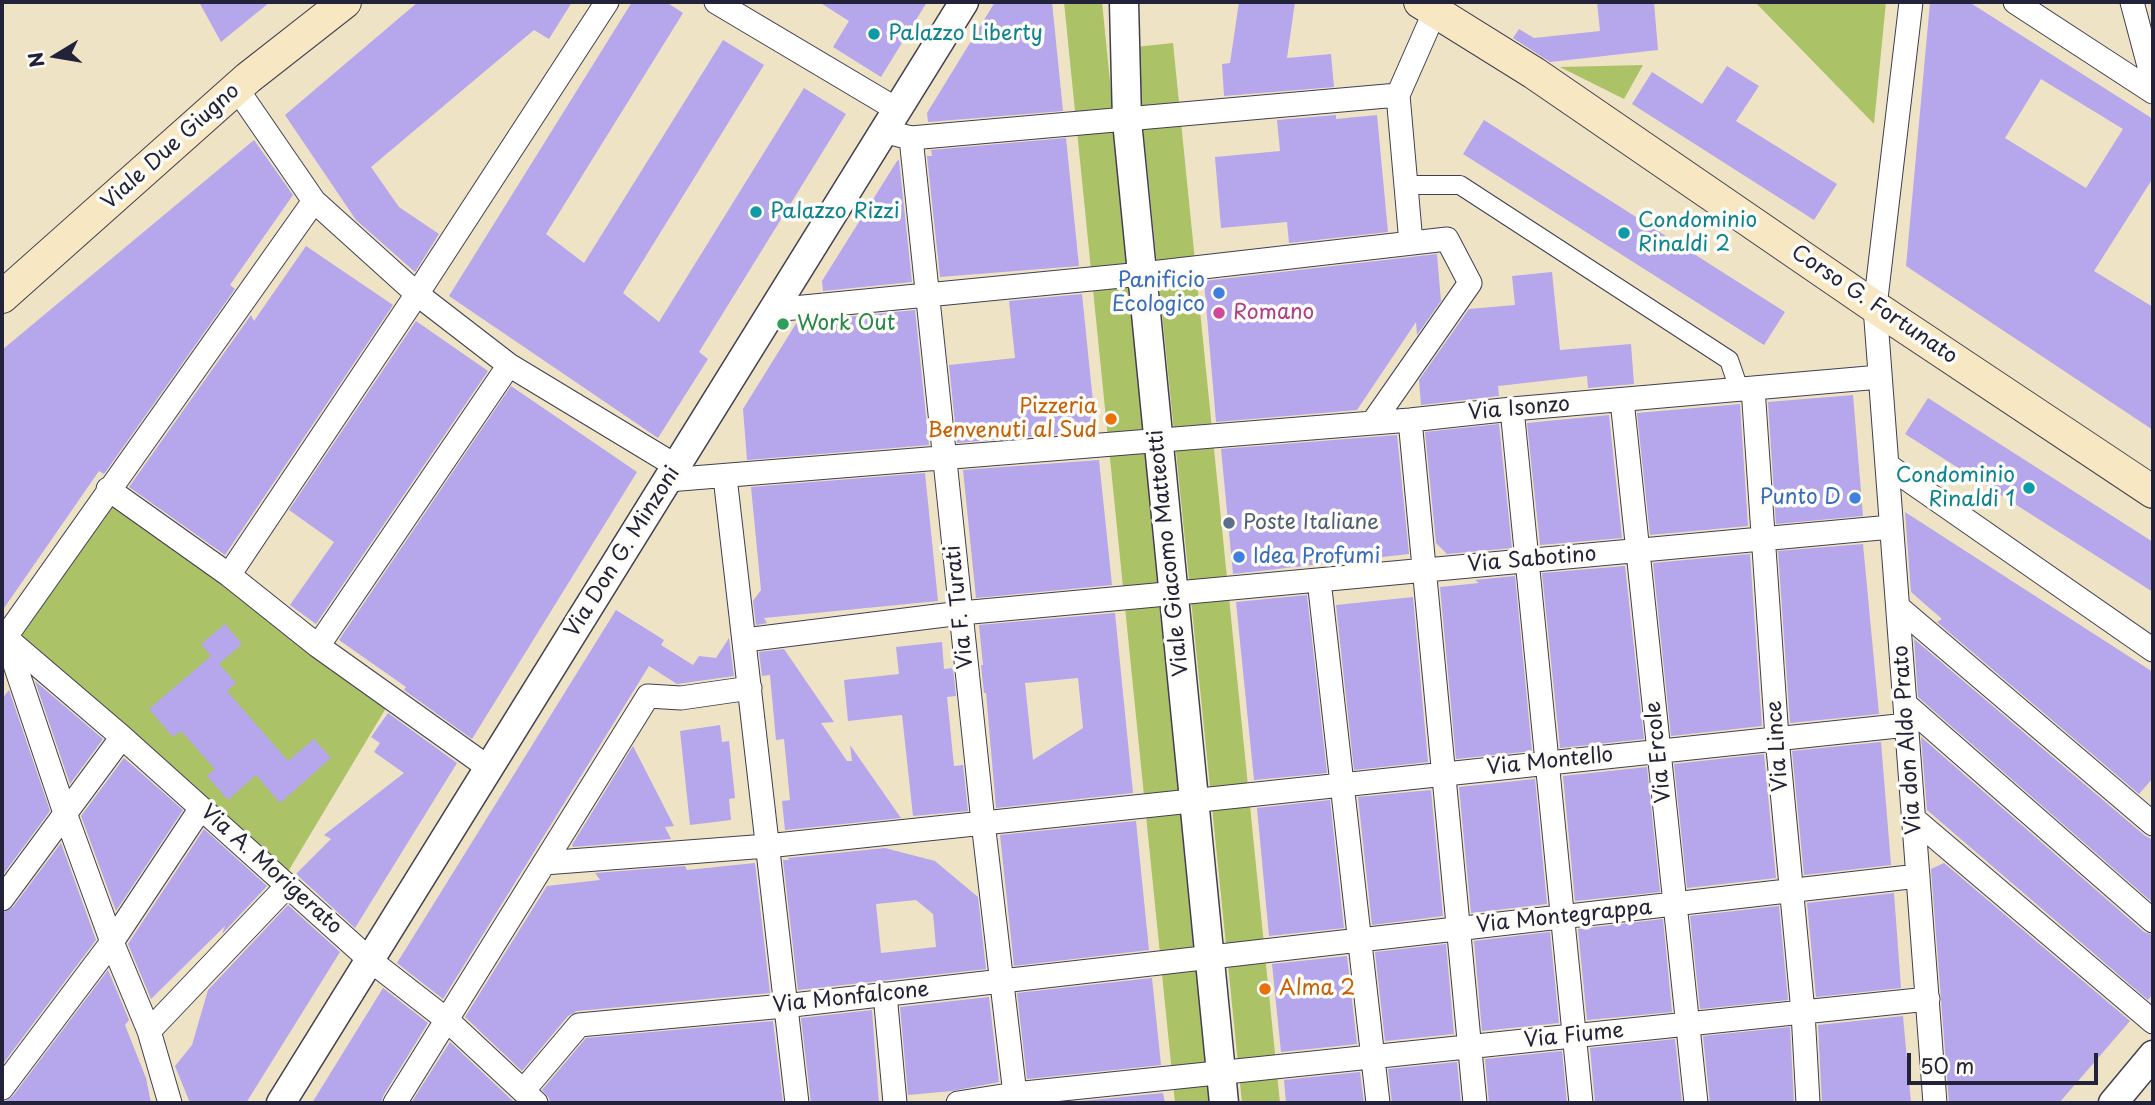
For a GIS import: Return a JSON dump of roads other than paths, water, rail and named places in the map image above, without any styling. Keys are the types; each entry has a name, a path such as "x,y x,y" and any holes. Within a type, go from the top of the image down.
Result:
{"main road":[{"name":"Viale Due Giugno","path":"2,297 236,89 345,2"},
{"name":"Corso G. Fortunato","path":"1427,6 1534,72 1875,307 2153,492"}],"street":[{"path":"229,575 607,2"},
{"path":"716,2 890,120 911,138 1398,95"},
{"name":"Via Don G. Minzoni","path":"281,1103 964,2"},
{"name":"Viale Giacomo Matteotti","path":"1124,2 1127,121 1224,1103"},
{"path":"1875,307 1911,2"},
{"path":"2015,2 2153,92"},
{"path":"2132,2 2153,81"},
{"path":"1411,243 1398,95 1427,6"},
{"path":"236,89 314,201 416,294 509,365 672,473"},
{"name":"Via F. Turati","path":"911,138 1015,1099"},
{"path":"1406,185 1460,185 1728,360 1746,388"},
{"path":"170,1103 149,1031 112,942 3,636 314,201"},
{"path":"772,310 1142,274 1447,239 1470,283 1373,422"},
{"name":"Via don Aldo Prato","path":"1875,307 1935,1103"},
{"path":"318,646 509,365"},
{"name":"Via Isonzo","path":"672,473 725,477 1410,420 1880,377"},
{"name":"Via Lince","path":"1746,388 1764,537 1777,738 1803,1012 1808,1103"},
{"name":"Via Ercole","path":"1622,400 1696,1103"},
{"path":"1512,409 1581,1103"},
{"path":"1410,420 1475,1103"},
{"path":"1887,465 2153,650"},
{"path":"725,477 797,1103"},
{"path":"108,489 229,575 318,646 489,768"},
{"name":"Via Sabotino","path":"745,640 961,613 1891,527"},
{"path":"1319,580 1378,1103"},
{"path":"1898,607 2150,815"},
{"name":"Via A. Morigerato","path":"3,636 122,737 370,960 447,1020 530,1097"},
{"path":"395,1103 648,696 681,698 751,688"},
{"path":"1906,714 2153,922"},
{"name":"Via Montello","path":"544,863 767,846 1777,738 1906,714"},
{"path":"2,899 122,737"},
{"path":"2,1088 112,942 201,808"},
{"path":"1914,819 2153,1022"},
{"name":"Via Montegrappa","path":"1209,957 1918,876"},
{"path":"149,1031 288,885"},
{"name":"Via Monfalcone","path":"530,1097 579,1025 785,1006 1209,957"},
{"path":"885,994 895,1103"},
{"name":"Via Fiume","path":"958,1103 1015,1099 1221,1073 1927,999"},
{"path":"2113,1103 2153,1055"}],"place":[{"name":"Palazzo Liberty","path":"874,34"},
{"name":"Palazzo Rizzi","path":"756,212"},
{"name":"Condominio Rinaldi 2","path":"1624,233"},
{"name":"Panificio Ecologico","path":"1219,293"},
{"name":"Romano","path":"1219,313"},
{"name":"Work Out","path":"783,324"},
{"name":"Pizzeria Benvenuti al Sud","path":"1111,419"},
{"name":"Condominio Rinaldi 1","path":"2029,488"},
{"name":"Punto D","path":"1855,498"},
{"name":"Poste Italiane","path":"1229,523"},
{"name":"Idea Profumi","path":"1239,557"},
{"name":"Alma 2","path":"1265,989"}]}
